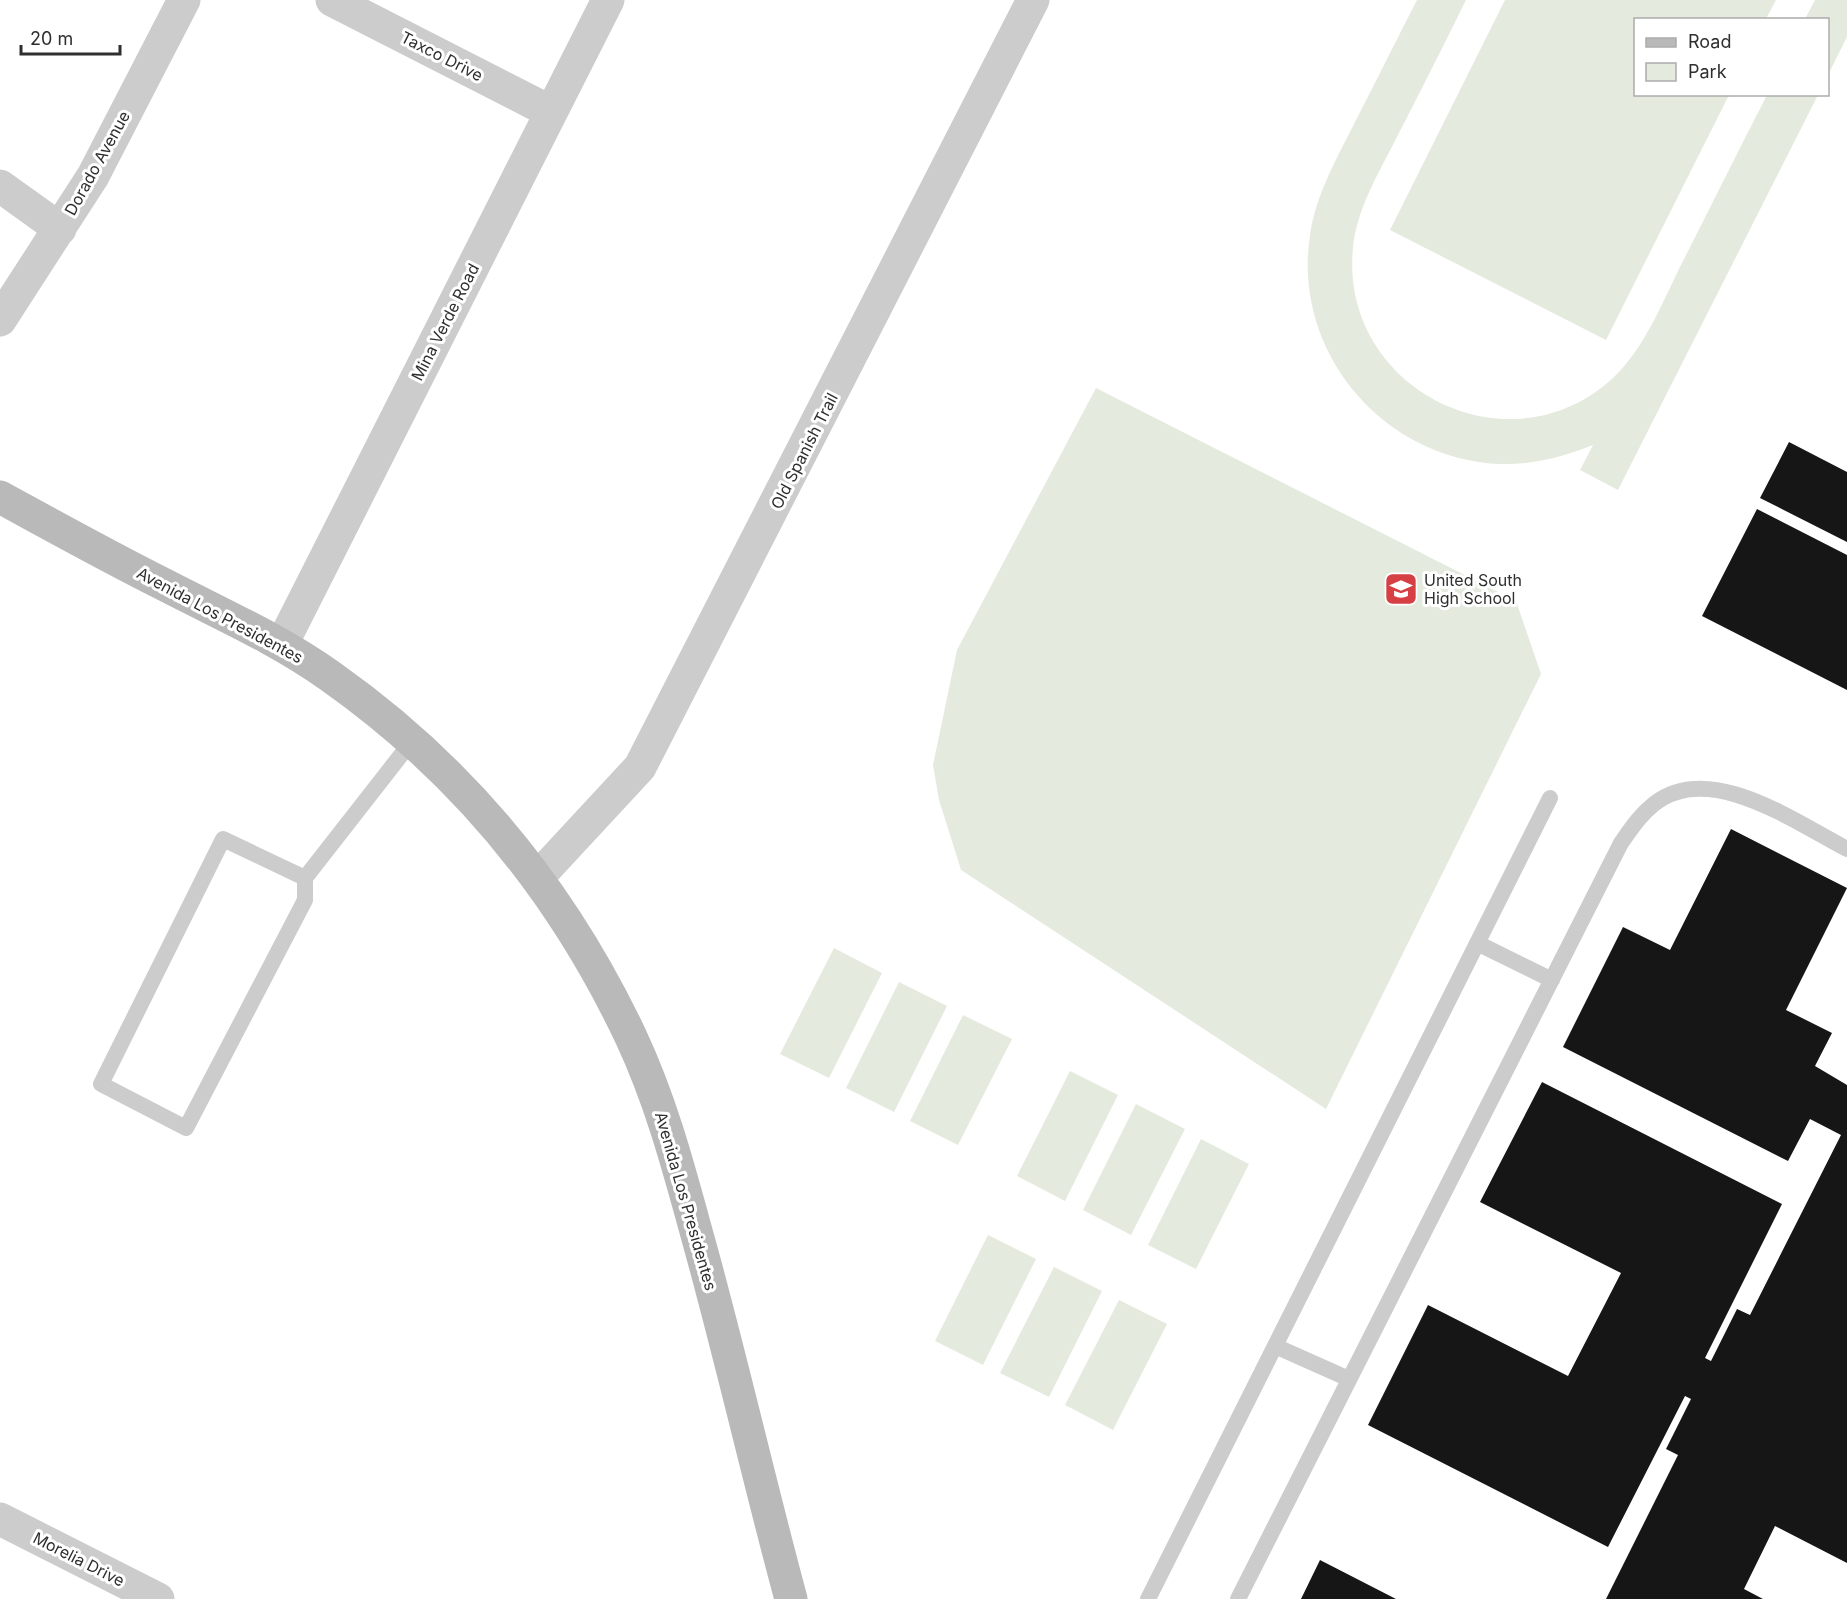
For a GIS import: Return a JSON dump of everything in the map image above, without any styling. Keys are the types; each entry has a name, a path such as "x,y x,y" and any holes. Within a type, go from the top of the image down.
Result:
{"main road":[{"name":"Avenida Los Presidentes","path":"0,497 101,553 282,644 331,677 412,741 481,809 538,877 596,969 627,1029 670,1136 721,1323 791,1599"}],"street":[{"name":"Dorado Avenue","path":"0,320 93,176 184,0"},
{"name":"Taxco Drive","path":"332,0 551,112"},
{"name":"Mina Verde Road","path":"282,644 608,0"},
{"name":"Old Spanish Trail","path":"538,877 640,767 1033,0"},
{"path":"0,186 60,229"},
{"name":"Morelia Drive","path":"0,1519 158,1599"}],"lane":[{"path":"305,878 223,839 101,1084 186,1128 305,900 305,878 412,741"},
{"path":"1238,1599 1621,843 1636,821 1654,803 1675,792 1699,787 1729,792 1847,849"},
{"path":"1149,1599 1550,798"},
{"path":"1477,943 1552,980"},
{"path":"1275,1346 1349,1379"}],"green space":[{"path":"1417,0 1466,0 1364,204 1353,248 1356,298 1373,341 1402,377 1439,402 1482,416 1527,418 1572,405 1614,377 1635,352 1652,324 1766,96 1817,96 1618,490 1580,470 1593,445 1548,459 1524,463 1500,464 1458,458 1418,443 1384,420 1354,392 1331,358 1316,319 1308,278 1313,220 1334,163"},
{"path":"1505,0 1776,0 1767,18 1634,18 1634,96 1728,96 1606,340 1390,230"},
{"path":"1815,0 1847,0 1847,37 1829,73 1829,18 1806,18"},
{"path":"1096,388 1516,601 1541,674 1326,1109 961,870 939,800 933,765 957,650"},
{"path":"834,948 882,973 829,1078 780,1054"},
{"path":"899,982 947,1006 894,1112 846,1088"},
{"path":"963,1015 1012,1039 958,1145 910,1121"},
{"path":"1070,1071 1118,1095 1065,1201 1017,1176"},
{"path":"1136,1104 1185,1129 1131,1235 1083,1210"},
{"path":"1201,1139 1249,1164 1196,1269 1148,1245"},
{"path":"988,1235 1036,1259 983,1365 935,1341"},
{"path":"1054,1267 1102,1291 1049,1397 1000,1373"},
{"path":"1119,1300 1167,1324 1113,1430 1065,1405"}],"building":[{"path":"1789,442 1847,472 1847,542 1760,498"},
{"path":"1757,509 1847,555 1847,690 1702,616"},
{"path":"1731,829 1847,888 1786,1010 1832,1033 1815,1066 1847,1085 1847,1563 1775,1526 1744,1589 1763,1599 1606,1599 1678,1455 1666,1449 1691,1399 1685,1396 1608,1547 1368,1425 1428,1305 1568,1376 1621,1273 1480,1202 1542,1082 1782,1204 1705,1358 1711,1361 1737,1309 1750,1315 1841,1135 1810,1119 1788,1161 1563,1047 1623,927 1670,950"},
{"path":"1320,1560 1396,1599 1301,1599"}],"place":[{"name":"United South High School","path":"1401,589"}]}
